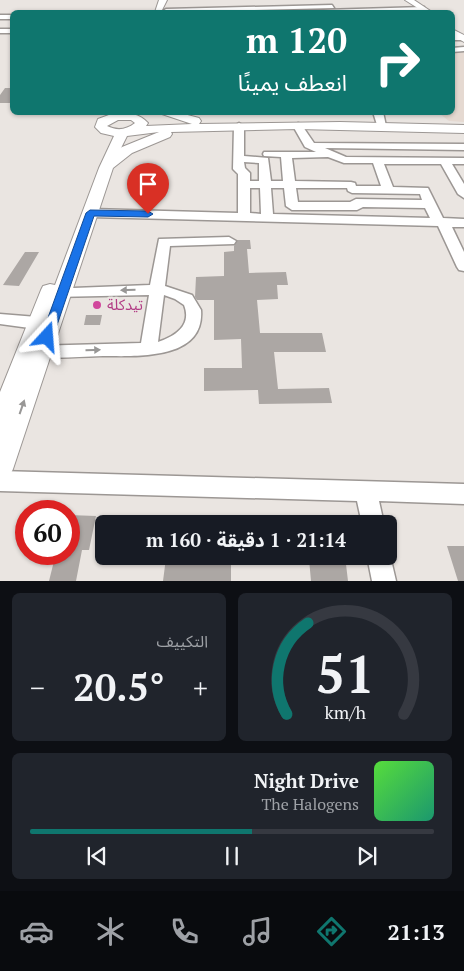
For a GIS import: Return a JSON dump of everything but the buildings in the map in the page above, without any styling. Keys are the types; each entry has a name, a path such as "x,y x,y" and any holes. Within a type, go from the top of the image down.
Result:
{"main road":[{"path":"404,1 423,10"},
{"path":"172,115 205,124"},
{"path":"124,121 239,126 298,126 379,122"},
{"path":"34,352 38,323 56,291 90,213 124,121"},
{"path":"0,469 4,436 56,291 124,121"},
{"path":"106,168 127,150 146,141 205,124 379,122 464,127"}],"street":[{"path":"384,8 404,1"},
{"path":"309,10 334,6"},
{"path":"220,10 334,6 423,10"},
{"path":"379,122 393,160"},
{"path":"239,126 238,169 244,173 244,217"},
{"path":"298,126 310,145 332,155 349,176 361,220"},
{"path":"310,145 464,147"},
{"path":"268,154 332,155"},
{"path":"286,154 292,206 430,204"},
{"path":"239,159 264,160 267,217"},
{"path":"244,184 290,184 349,176 377,160 464,161"},
{"path":"377,160 388,190"},
{"path":"445,161 460,180 464,194"},
{"path":"349,176 388,190 424,191 464,266"},
{"path":"90,213 464,223"},
{"path":"149,349 164,242 229,242"},
{"path":"34,352 149,349 172,344 183,338 192,324 192,306 188,300 178,294 157,290 56,291"},
{"path":"0,319 38,323"},
{"path":"0,481 464,494"},
{"path":"366,491 371,515"},
{"path":"381,565 384,581"}],"shaded area":[{"path":"464,50 464,122 449,121 442,115 455,115 455,51"}],"place":[{"name":"تيدكلة","path":"97,305"}],"route":[{"path":"47,337 90,213 148,214"}]}
